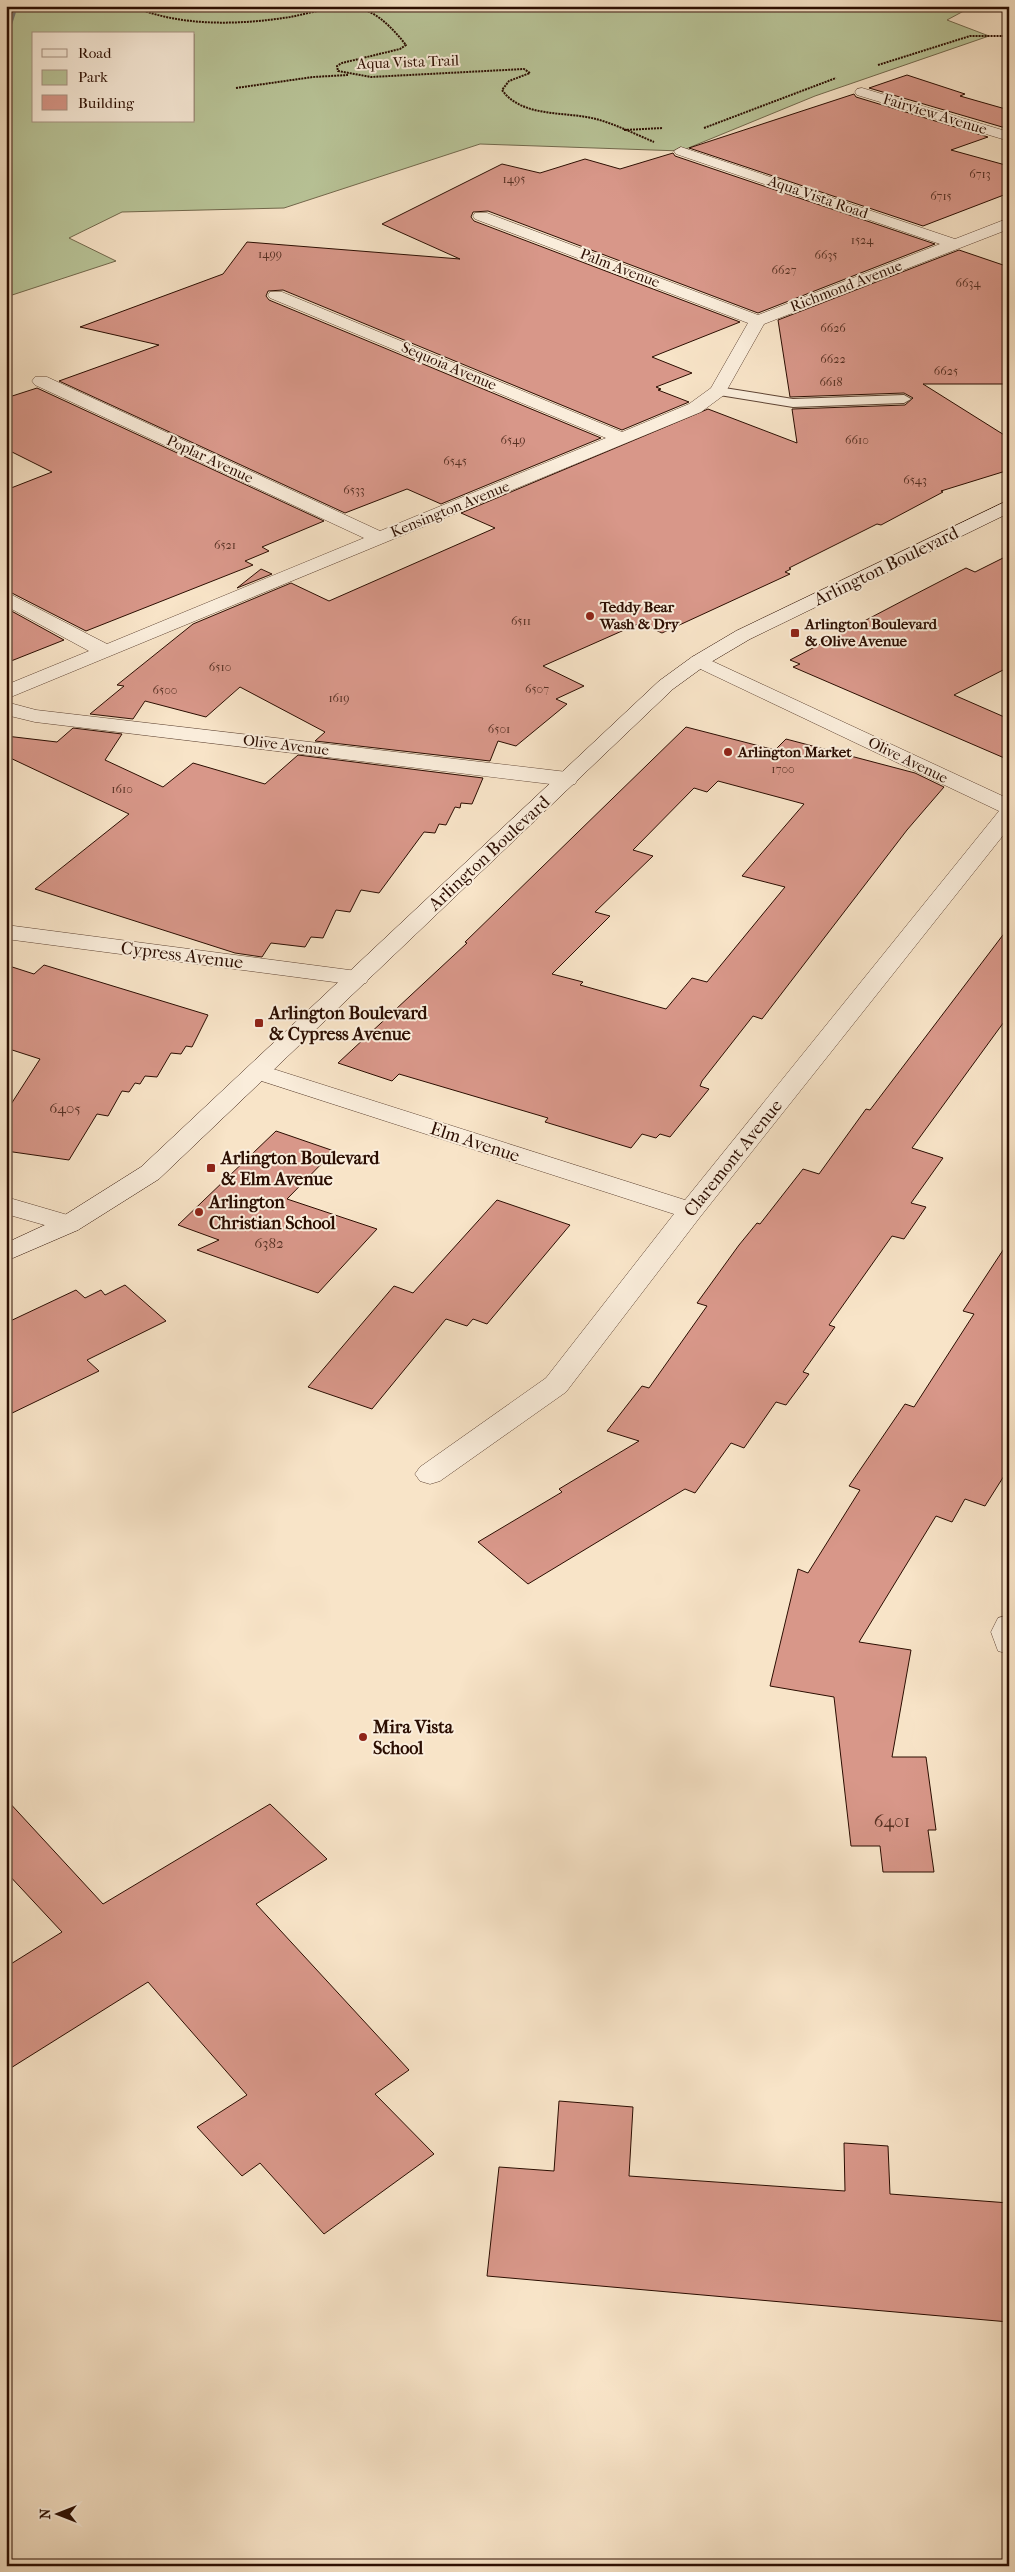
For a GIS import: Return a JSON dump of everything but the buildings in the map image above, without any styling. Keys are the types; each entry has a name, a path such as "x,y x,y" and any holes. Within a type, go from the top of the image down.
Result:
{"street":[{"name":"Fairview Avenue","path":"862,92 1009,137"},
{"name":"Aqua Vista Road","path":"681,151 955,244"},
{"name":"Palm Avenue","path":"481,216 758,321"},
{"name":"Richmond Avenue","path":"758,321 1009,223"},
{"name":"Sequoia Avenue","path":"276,295 621,438"},
{"path":"718,391 758,321"},
{"name":"Poplar Avenue","path":"41,381 379,538"},
{"name":"Kensington Avenue","path":"6,693 695,408 718,391"},
{"name":"Arlington Boulevard","path":"6,1253 69,1224 150,1172 666,685 699,660 742,635 1009,506"},
{"path":"6,598 106,652"},
{"name":"Olive Avenue","path":"699,660 1009,808"},
{"name":"Olive Avenue","path":"6,708 34,716 567,779"},
{"name":"Claremont Avenue","path":"430,1474 556,1385 691,1211 1009,813"},
{"name":"Cypress Avenue","path":"6,932 357,978"},
{"name":"Elm Avenue","path":"258,1072 691,1211"},
{"path":"6,1204 69,1224"},
{"path":"1009,1626 1007,1632 1009,1643"}],"lane":[{"path":"718,391 793,403 904,399"}],"path":[{"name":"Aqua Vista Trail","path":"132,6 153,15 209,20 256,20 334,9 365,10 406,44 400,49 342,63 337,66 338,71 371,77 524,69 530,73 509,81 502,90 509,100 522,106 556,114 596,119 681,151"},
{"path":"878,65 970,36 1009,36"},
{"path":"236,88 314,77 354,75"},
{"path":"704,128 844,76"},
{"path":"624,130 648,127 666,129"}],"green space":[{"path":"6,6 973,6 947,20 989,36 815,96 681,151 480,144 284,208 122,212 69,238 116,261 6,297"}],"waterway":[{"path":"6,34 15,6"}],"place":[{"name":"Teddy Bear Wash & Dry","path":"590,616"},
{"name":"Arlington Boulevard & Olive Avenue","path":"795,633"},
{"name":"Arlington Market","path":"728,752"},
{"name":"Arlington Boulevard & Cypress Avenue","path":"259,1023"},
{"name":"Arlington Boulevard & Elm Avenue","path":"211,1168"},
{"name":"Arlington Christian School","path":"199,1212"},
{"name":"Mira Vista School","path":"363,1737"}]}
